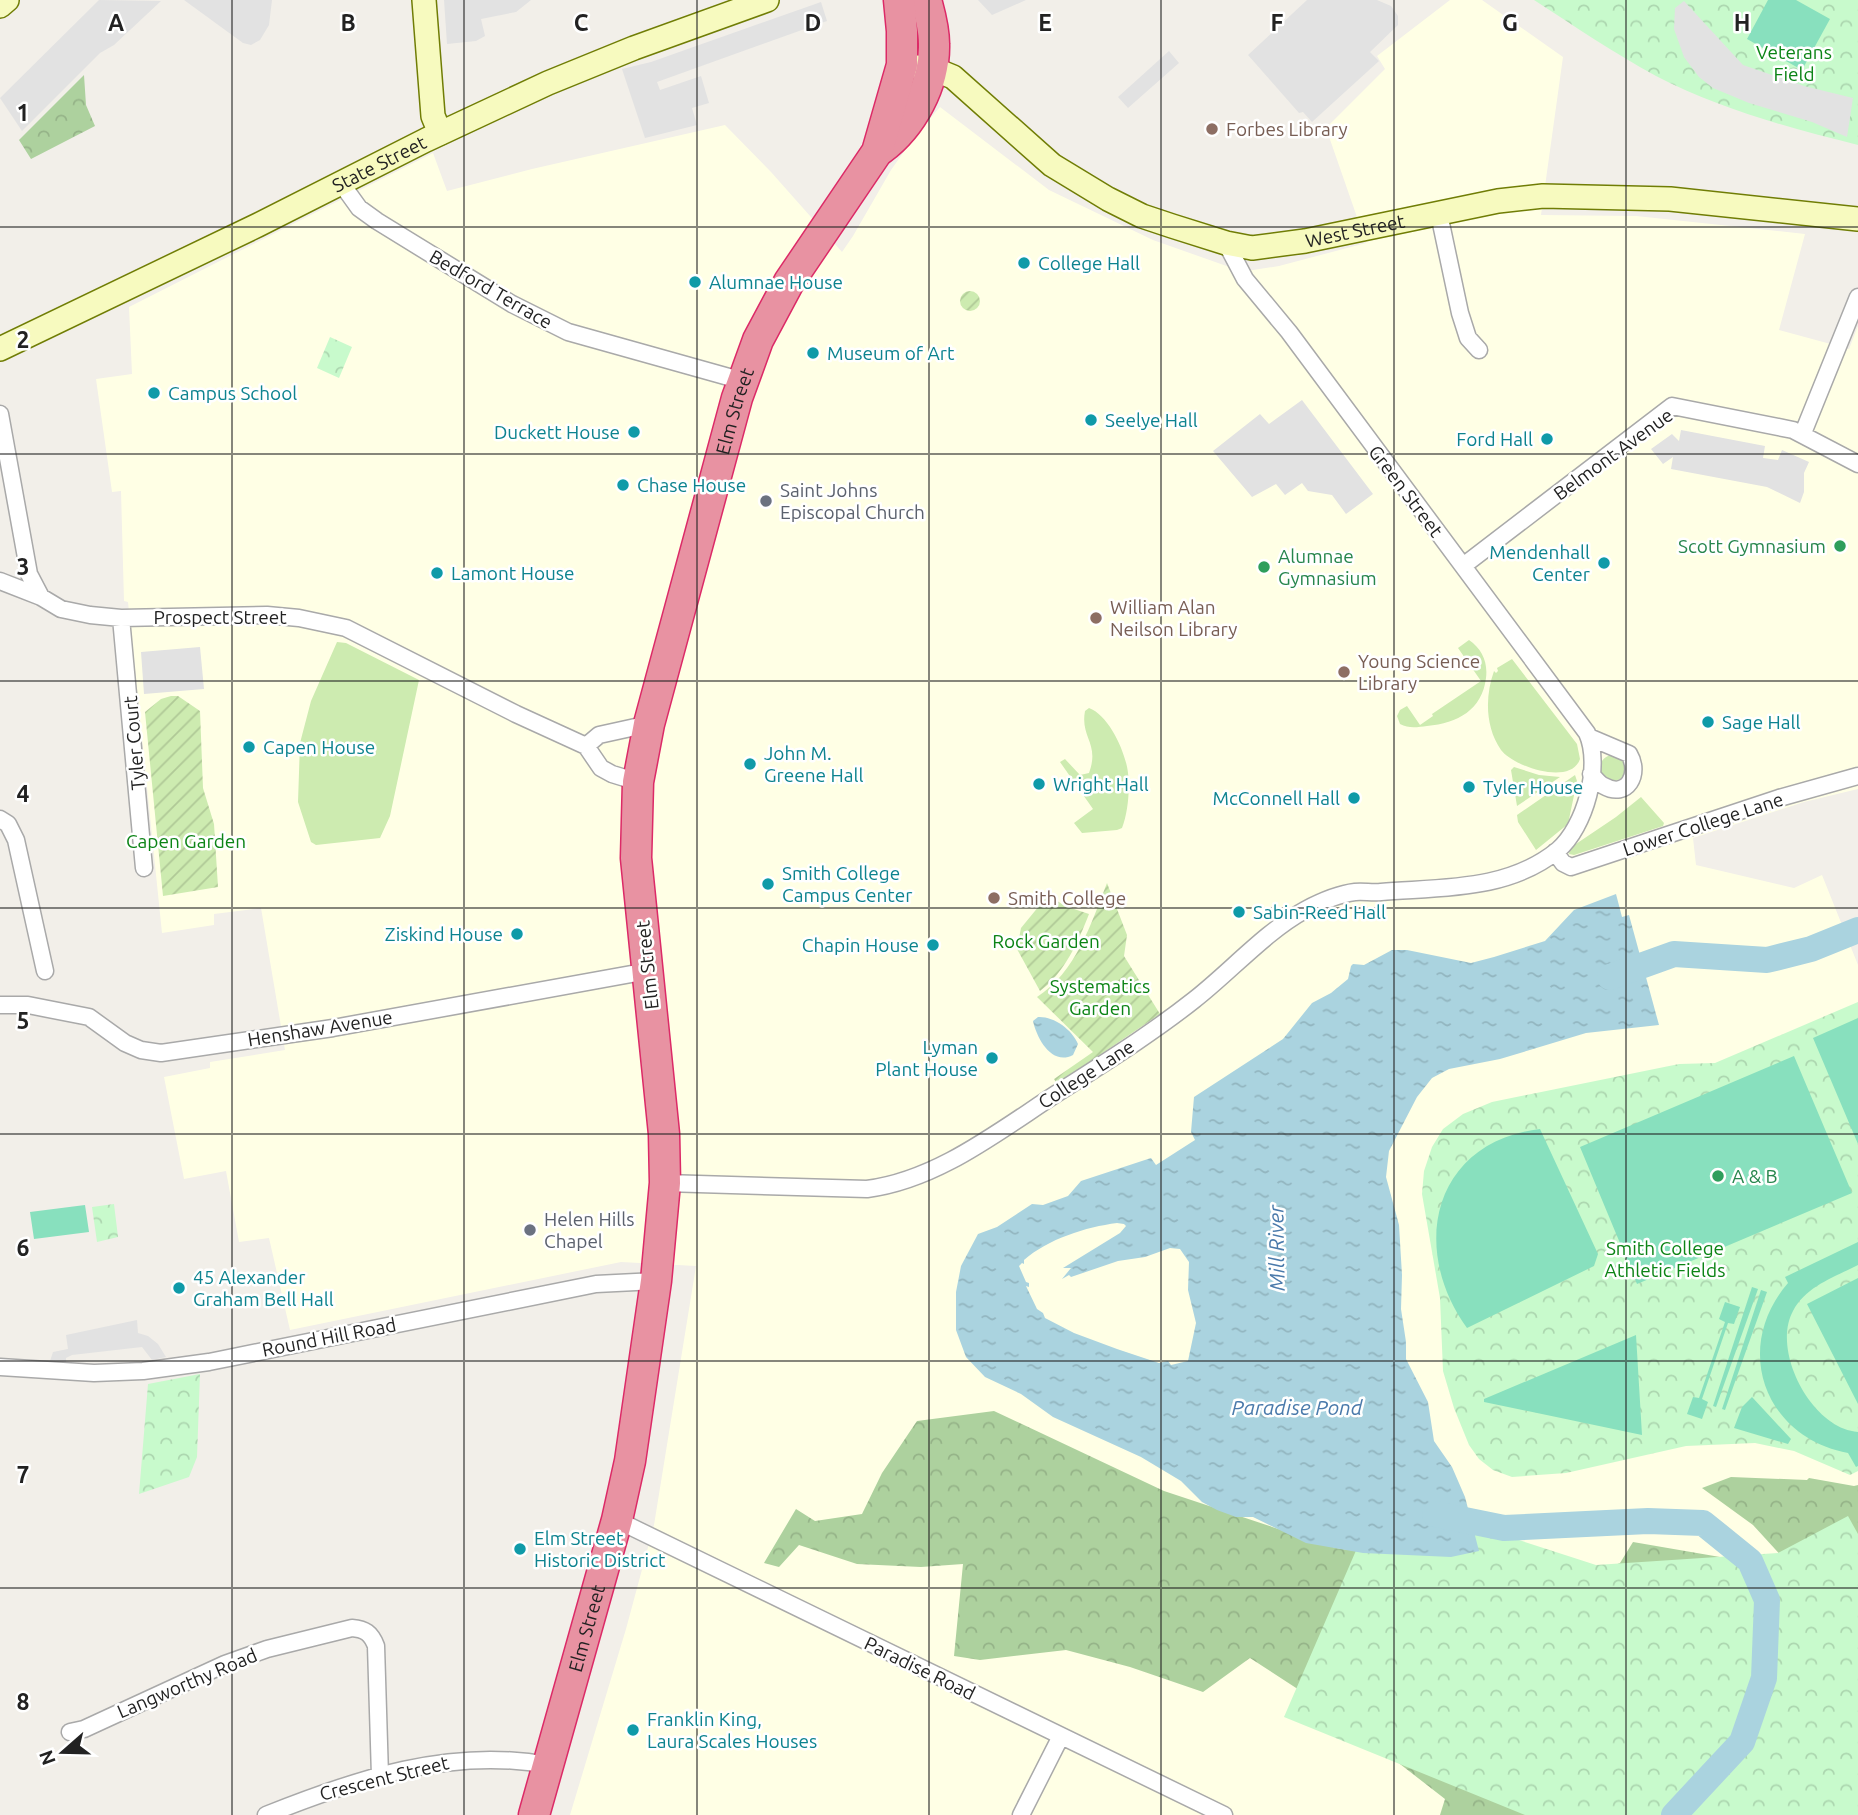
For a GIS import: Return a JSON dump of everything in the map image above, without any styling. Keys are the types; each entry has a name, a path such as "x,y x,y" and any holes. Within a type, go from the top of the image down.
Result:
{"highway":[{"name":"Elm Street","path":"534,1815 617,1520 630,1461 656,1281 665,1183 662,1110 636,858 639,782 649,724 743,381 762,330 775,304 877,152 902,65 899,0"},
{"name":"Elm Street","path":"877,152 897,137 922,97 931,68 934,42 926,0"}],"main road":[{"path":"0,6 6,0"},
{"path":"424,0 433,116 440,133"},
{"name":"State Street","path":"0,349 440,133 588,66 767,0"},
{"name":"West Street","path":"902,65 931,68 953,77 1052,165 1108,199 1142,216 1226,243 1252,248 1498,201 1543,196 1670,200 1858,219"}],"street":[{"name":"Bedford Terrace","path":"341,183 355,203 370,217 540,319 588,338 743,381"},
{"path":"1439,214 1460,313 1468,338 1479,350"},
{"name":"Green Street","path":"1226,243 1245,279 1289,332 1589,737"},
{"path":"1803,433 1858,297"},
{"name":"Belmont Avenue","path":"1463,566 1672,406 1803,433 1858,464"},
{"path":"0,414 3,452 29,575 41,597"},
{"name":"Prospect Street","path":"0,581 41,597 61,609 90,615 121,618 267,615 334,625 358,633 516,714 586,746 601,768 639,782"},
{"name":"Tyler Court","path":"121,618 144,868"},
{"path":"586,746 599,736 649,724"},
{"path":"1589,737 1629,754 1635,769 1631,781 1615,789 1602,786 1591,774"},
{"path":"1555,852 1578,825 1591,774 1593,749 1589,737"},
{"name":"Lower College Lane","path":"1555,852 1563,863 1571,867 1858,776"},
{"path":"0,819 8,824 16,840 45,971"},
{"name":"College Lane","path":"665,1183 867,1189 900,1183 964,1152 1150,1032 1195,999 1292,918 1314,905 1355,892 1446,888 1501,879 1527,870 1555,852"},
{"name":"Henshaw Avenue","path":"0,1005 29,1005 89,1017 125,1043 141,1050 161,1053 333,1028 648,971"},
{"name":"Round Hill Road","path":"0,1367 94,1373 143,1371 209,1362 596,1284 656,1281"},
{"name":"Paradise Road","path":"617,1520 1222,1815"},
{"name":"Langworthy Road","path":"70,1732 225,1664 267,1649 352,1628 363,1629 372,1637 376,1646 380,1776"},
{"path":"1021,1815 1061,1736"},
{"name":"Crescent Street","path":"266,1815 318,1794 380,1776 460,1759 500,1759 548,1765"}],"shaded area":[{"path":"99,0 161,1 114,45 100,53 22,131 0,98"},
{"path":"184,0 272,0 269,25 260,40 251,45 243,43"},
{"path":"444,0 531,0 516,12 481,19 485,36 476,41 447,44"},
{"path":"978,0 1026,0 992,15"},
{"path":"1307,0 1377,0 1391,6 1398,16 1398,25 1370,52 1379,61 1312,122 1303,112 1299,113 1248,55"},
{"name":"Smith College","path":"1450,0 1482,0 1563,57 1541,215 1636,216 1805,234 1779,330 1849,349 1858,326 1858,789 1804,802 1693,838 1696,865 1794,888 1822,875 1858,965 1858,1705 1668,1815 570,1815 654,1525 696,1266 621,1262 290,1330 269,1238 239,1242 226,1171 184,1179 164,1077 210,1068 210,1062 285,1050 261,908 214,914 214,925 162,933 128,602 124,601 121,491 112,492 96,379 132,374 129,307 433,153 447,191 725,125 842,252 891,170 940,107 1049,190 1153,240 1235,269 1253,270 1279,266 1366,243 1326,128 1385,69 1377,56"},
{"path":"1684,1 1743,65 1804,86 1853,98 1847,137 1812,122 1749,103 1713,88 1699,77 1684,57 1674,29 1675,8"},
{"path":"821,2 827,21 657,82 660,90 701,76 709,103 692,108 697,125 645,138 622,69 651,62"},
{"path":"1169,51 1179,63 1128,108 1118,97"},
{"path":"1302,400 1373,494 1346,514 1332,495 1308,491 1302,483 1285,495 1276,484 1252,497 1213,451 1260,414 1269,424"},
{"path":"1681,430 1765,446 1763,458 1778,460 1782,450 1809,462 1804,473 1804,492 1800,503 1767,487 1671,469 1673,457 1663,464 1651,449 1672,434 1679,441"},
{"path":"200,647 204,689 144,694 141,652"},
{"path":"137,1320 138,1333 148,1336 158,1344 166,1357 152,1360 142,1347 72,1355 66,1358 66,1365 49,1364 53,1352 68,1349 66,1335"}],"green space":[{"name":"Veterans Field","path":"1534,0 1858,0 1858,145 1755,116 1680,88 1625,58"},
{"path":"1768,0 1796,0 1830,19 1802,70 1747,39"},
{"path":"84,75 86,105 95,126 31,159 19,140"},
{"path":"966,291 974,291 980,301 974,311 966,311 960,305 960,297"},
{"path":"330,337 352,347 339,378 317,368"},
{"path":"1469,640 1481,652 1486,667 1484,689 1474,706 1467,713 1449,722 1414,727 1400,724 1397,716 1400,710 1407,706 1420,725 1481,681 1458,648"},
{"path":"337,642 346,643 419,680 390,816 380,838 316,845 311,842 298,802 300,743 311,701"},
{"path":"1512,659 1577,744 1580,759 1575,767 1566,771 1542,771 1518,762 1501,750 1489,721 1489,691 1494,671 1496,673 1497,668"},
{"name":"Capen Garden","path":"178,696 200,711 203,788 214,824 218,887 163,896 145,712 161,699"},
{"path":"1089,708 1110,726 1120,745 1127,765 1129,793 1122,828 1082,833 1074,823 1093,809 1060,762 1065,759 1080,775 1089,773 1092,754 1084,720 1085,711"},
{"path":"1613,755 1622,759 1626,768 1622,777 1613,781 1604,777 1600,768 1604,759"},
{"path":"1514,767 1539,775 1560,777 1517,806 1511,770"},
{"path":"1575,775 1577,781 1568,824 1536,850 1518,822 1517,815"},
{"path":"1641,797 1664,823 1663,826 1574,855 1569,854 1570,848"},
{"name":"Systematics Garden","path":"1107,883 1127,935 1124,956 1160,1014 1057,1084 1054,1079 1093,1052 1037,997 1051,987 1072,961"},
{"name":"Rock Garden","path":"1048,895 1065,906 1089,914 1063,966 1040,991 1017,949 1021,928"},
{"name":"Smith College Athletic Fields","path":"1858,1002 1858,1471 1850,1475 1794,1451 1755,1443 1686,1446 1566,1473 1512,1477 1493,1470 1479,1459 1469,1445 1443,1371 1440,1298 1422,1194 1424,1171 1432,1147 1443,1129 1463,1114 1492,1102 1679,1064 1715,1063"},
{"path":"1858,1018 1858,1144 1813,1038"},
{"path":"1794,1056 1852,1193 1637,1284 1580,1147"},
{"path":"1540,1129 1598,1254 1594,1266 1467,1328 1449,1297 1439,1265 1436,1233 1442,1203 1455,1177 1475,1154 1504,1138"},
{"path":"114,1204 118,1237 97,1242 92,1207"},
{"path":"85,1205 89,1232 34,1239 30,1212"},
{"path":"1858,1242 1858,1265 1822,1283 1799,1302 1788,1328 1787,1346 1800,1385 1811,1403 1841,1428 1858,1432 1856,1467 1848,1453 1819,1444 1795,1429 1777,1409 1765,1386 1760,1361 1762,1335 1771,1308 1788,1283 1785,1277"},
{"path":"1858,1278 1858,1404 1807,1304"},
{"path":"1752,1287 1758,1289 1716,1407 1713,1406"},
{"path":"1761,1290 1767,1292 1725,1410 1722,1409"},
{"path":"1725,1302 1740,1307 1734,1324 1728,1323 1702,1399 1708,1402 1702,1419 1687,1414 1693,1397 1699,1398 1725,1322 1719,1319"},
{"path":"1636,1335 1642,1435 1484,1402 1484,1399"},
{"path":"200,1374 197,1457 189,1477 139,1494 148,1384"},
{"path":"1752,1397 1791,1439 1788,1444 1734,1428 1742,1407"},
{"path":"994,1411 1164,1491 1336,1548 1571,1583 1620,1563 1633,1542 1720,1557 1627,1815 1440,1815 1445,1799 1333,1712 1250,1658 1203,1692 1130,1667 1066,1650 980,1660 954,1656 963,1564 921,1567 857,1564 799,1545 779,1567 764,1563 796,1509 815,1521 862,1514 882,1473 917,1421"},
{"path":"1731,1477 1809,1478 1858,1485 1858,1815 1809,1586 1753,1525 1702,1488"},
{"path":"1380,1495 1596,1565 1778,1553 1848,1516 1858,1534 1858,1815 1525,1815 1284,1717"}],"water":[{"name":"Paradise Pond","path":"1616,894 1622,917 1629,915 1659,1025 1586,1033 1500,1059 1449,1069 1432,1078 1417,1097 1389,1151 1386,1177 1399,1225 1401,1309 1406,1359 1428,1402 1434,1441 1452,1467 1465,1497 1479,1551 1451,1557 1363,1553 1306,1543 1253,1517 1236,1517 1217,1510 1202,1502 1181,1481 1141,1457 1053,1417 1021,1394 985,1377 966,1357 956,1330 956,1292 961,1266 978,1234 997,1227 1032,1204 1043,1205 1068,1196 1081,1181 1151,1158 1156,1165 1195,1140 1191,1132 1194,1097 1283,1039 1312,1003 1331,993 1348,979 1353,964 1364,965 1392,950 1407,950 1471,963 1545,941 1574,910","holes":["1124,1224 1126,1226 1120,1233 1063,1268 1071,1268 1062,1279 1118,1261 1145,1257 1170,1248 1180,1249 1189,1262 1188,1290 1196,1323 1188,1361 1171,1365 1168,1361 1159,1363 1074,1333 1045,1318 1037,1309 1026,1286 1029,1287 1029,1283 1019,1266 1044,1246 1080,1231"]},
{"path":"1038,1017 1056,1021 1071,1033 1078,1044 1073,1055 1058,1057 1047,1049 1033,1021"}],"waterway":[{"name":"Mill River","path":"1610,977 1674,954 1767,960 1811,949 1858,930"},
{"name":"Mill River","path":"1435,1514 1504,1528 1648,1521 1703,1523 1750,1561 1767,1600 1764,1678 1742,1742 1674,1815"}],"place":[{"name":"Forbes Library","path":"1212,129"},
{"name":"College Hall","path":"1024,263"},
{"name":"Alumnae House","path":"695,282"},
{"name":"Museum of Art","path":"813,353"},
{"name":"Campus School","path":"154,393"},
{"name":"Seelye Hall","path":"1091,420"},
{"name":"Duckett House","path":"634,432"},
{"name":"Ford Hall","path":"1547,439"},
{"name":"Chase House","path":"623,485"},
{"name":"Saint Johns Episcopal Church","path":"766,501"},
{"name":"Scott Gymnasium","path":"1840,546"},
{"name":"Mendenhall Center","path":"1604,563"},
{"name":"Alumnae Gymnasium","path":"1264,567"},
{"name":"Lamont House","path":"437,573"},
{"name":"William Alan Neilson Library","path":"1096,618"},
{"name":"Young Science Library","path":"1344,672"},
{"name":"Sage Hall","path":"1708,722"},
{"name":"Capen House","path":"249,747"},
{"name":"John M. Greene Hall","path":"750,764"},
{"name":"Wright Hall","path":"1039,784"},
{"name":"Tyler House","path":"1469,787"},
{"name":"McConnell Hall","path":"1354,798"},
{"name":"Smith College Campus Center","path":"768,884"},
{"name":"Smith College","path":"994,898"},
{"name":"Sabin-Reed Hall","path":"1239,912"},
{"name":"Ziskind House","path":"517,934"},
{"name":"Chapin House","path":"933,945"},
{"name":"Lyman Plant House","path":"992,1058"},
{"name":"A & B","path":"1718,1176"},
{"name":"Helen Hills Chapel","path":"530,1230"},
{"name":"45 Alexander Graham Bell Hall","path":"179,1288"},
{"name":"Elm Street Historic District","path":"520,1549"},
{"name":"Franklin King, Laura Scales Houses","path":"633,1730"}]}
